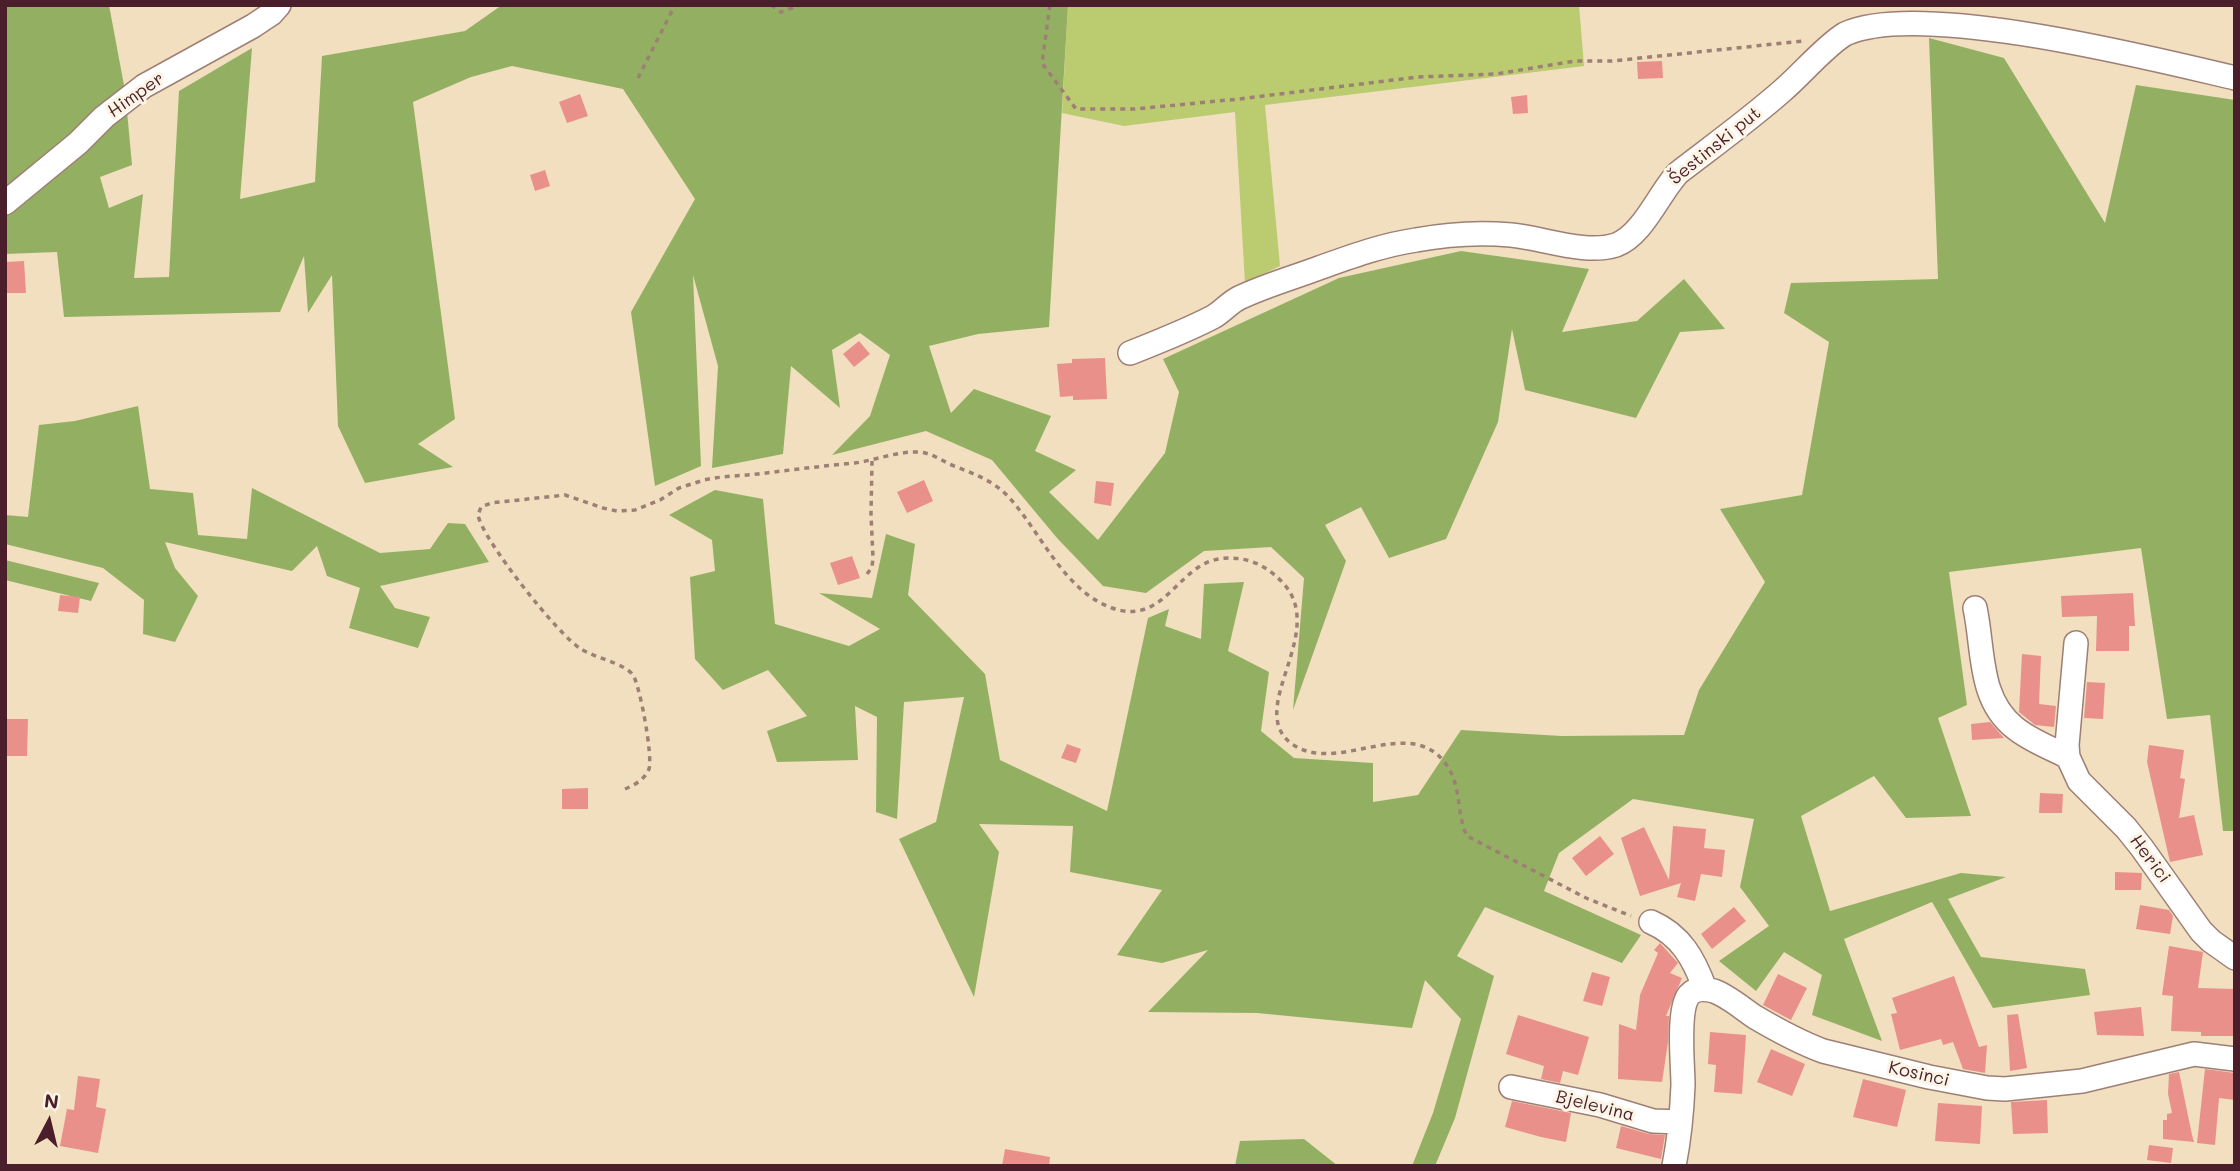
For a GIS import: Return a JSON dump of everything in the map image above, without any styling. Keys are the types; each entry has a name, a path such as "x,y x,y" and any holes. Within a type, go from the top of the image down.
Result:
{"street":[{"name":"Himper","path":"5,203 144,86 253,26 279,5"},
{"name":"Šestinski put","path":"1130,353 1215,315 1236,300 1265,288 1375,249 1413,240 1451,234 1484,233 1514,235 1592,248 1621,243 1643,223 1667,185 1678,173 1760,110 1832,44 1846,34 1867,25 1913,20 1946,21 2043,35 2235,78"},
{"path":"1975,608 1985,680 2000,711 2014,727 2068,757"},
{"path":"2068,757 2076,643"},
{"name":"Herici","path":"2068,757 2079,781 2126,828 2202,931 2235,958"},
{"path":"1651,922 1681,942 1697,968 1705,989 1694,991 1688,996 1682,1022 1683,1083 1674,1166"},
{"name":"Kosinci","path":"1705,989 1718,993 1768,1024 1823,1051 1928,1077 1987,1088 2014,1089 2082,1081 2194,1054 2235,1059"},
{"name":"Bjelevina","path":"1511,1087 1600,1105 1653,1121 1680,1122"}],"path":[{"path":"638,78 675,5"},
{"path":"771,5 781,12 800,5"},
{"path":"1050,5 1042,63 1076,109 1135,109 1418,78 1496,74 1575,61 1612,61 1821,39 1832,44"},
{"path":"625,789 641,780 650,762 635,679 624,668 578,648 564,635 513,574 484,534 478,515 481,506 565,495 610,510 635,510 660,500 679,488 704,480 872,461 907,453 929,453 992,482 1012,500 1069,576 1087,593 1114,609 1132,611 1155,604 1204,564 1214,560 1247,560 1267,569 1290,591 1297,607 1291,656 1277,705 1277,726 1287,740 1302,749 1321,753 1387,744 1410,745 1430,750 1446,764 1452,774 1461,821 1468,836 1478,844 1614,911 1651,922"},
{"path":"867,574 872,567 873,558 872,461"}],"green space":[{"path":"5,5 109,5 126,96 5,192"},
{"path":"502,5 1068,5 1049,327 978,334 929,346 951,413 974,389 1051,416 1035,451 1076,470 1049,492 1098,540 1165,453 1179,392 1163,359 1339,278 1461,251 1589,269 1562,332 1637,321 1684,279 1725,329 1680,332 1636,418 1525,390 1512,329 1498,422 1446,539 1389,558 1361,507 1325,525 1346,561 1293,710 1304,578 1271,547 1204,551 1146,593 1103,586 1057,538 992,460 926,431 832,455 870,416 890,355 860,333 832,350 840,408 791,366 783,454 712,468 718,366 693,275 701,466 655,486 631,312 695,199 623,89 512,66 471,77 413,102 455,419 418,444 453,467 365,483 338,426 332,275 308,313 304,256 280,312 64,317 57,252 5,254 5,214 127,111 132,165 100,177 109,208 143,194 134,278 169,277 179,91 252,48 240,199 315,182 322,56 465,31"},
{"path":"1068,5 1579,5 1584,66 1265,105 1280,266 1245,283 1235,112 1124,126 1062,113"},
{"path":"1929,38 2004,58 2105,223 2136,85 2235,100 2235,831 2223,831 2210,715 2167,719 2141,548 1949,572 1967,705 1938,718 1971,816 1906,818 1874,776 1801,816 1830,911 1961,873 2006,877 1948,899 1981,957 2085,969 2090,995 1993,1008 1932,902 1844,939 1882,1041 1812,1015 1822,975 1784,952 1756,991 1719,961 1769,926 1740,887 1754,819 1633,799 1559,853 1544,891 1641,935 1622,963 1485,907 1457,956 1494,976 1455,1118 1435,1166 1412,1166 1433,1113 1461,1019 1425,980 1412,1028 1257,1013 1148,1012 1208,950 1162,963 1117,955 1162,890 1070,872 1073,826 979,824 999,852 974,997 899,839 936,822 964,697 904,702 897,819 876,812 877,717 855,706 858,760 777,762 767,731 807,716 768,670 723,690 695,659 690,577 715,571 712,540 669,515 715,490 763,499 775,624 849,646 880,629 819,593 872,598 886,534 915,544 908,595 985,674 1000,760 1107,811 1148,618 1169,609 1165,626 1201,639 1204,584 1244,582 1228,651 1269,672 1261,731 1294,758 1373,763 1373,802 1418,795 1461,730 1561,736 1684,735 1699,690 1765,582 1720,509 1802,495 1829,342 1784,313 1791,283 1938,279"},
{"path":"138,406 150,489 193,493 198,535 247,539 252,488 380,553 430,549 448,523 465,524 489,562 380,586 395,608 430,617 418,648 349,628 360,588 327,576 317,546 292,571 165,542 175,568 198,596 175,642 143,634 144,600 103,568 5,544 5,515 28,517 39,425 75,421"},
{"path":"5,560 99,583 91,601 5,580"},
{"path":"1304,1139 1338,1166 1235,1166 1240,1141"}],"building":[{"path":"1662,61 1663,78 1638,79 1637,62"},
{"path":"580,94 588,116 567,123 559,102"},
{"path":"1527,95 1528,113 1513,114 1511,97"},
{"path":"545,170 550,186 535,191 530,175"},
{"path":"24,261 26,293 5,293 5,262"},
{"path":"859,341 870,354 854,367 843,354"},
{"path":"1105,358 1107,399 1073,400 1073,396 1060,397 1057,364 1072,363 1072,359"},
{"path":"924,480 933,501 907,513 897,492"},
{"path":"1096,481 1114,483 1111,506 1094,503"},
{"path":"852,556 860,578 838,585 830,563"},
{"path":"2133,593 2135,626 2129,626 2129,651 2096,651 2097,616 2062,617 2061,596"},
{"path":"60,595 80,597 78,613 58,611"},
{"path":"2022,654 2041,656 2039,704 2056,706 2054,727 2035,725 2019,712"},
{"path":"2087,682 2105,683 2103,719 2084,718"},
{"path":"5,719 28,719 27,756 5,756"},
{"path":"1990,722 2004,738 1972,740 1971,724"},
{"path":"1067,744 1081,749 1076,763 1061,758"},
{"path":"2149,745 2184,750 2180,778 2185,779 2179,818 2194,815 2203,855 2170,862 2147,762"},
{"path":"588,788 588,809 562,809 562,789"},
{"path":"2040,793 2063,794 2062,813 2039,813"},
{"path":"1673,826 1706,829 1704,848 1725,850 1722,877 1701,874 1695,901 1677,897 1681,883 1640,896 1621,838 1644,827 1669,880"},
{"path":"1600,836 1614,854 1586,876 1572,858"},
{"path":"2115,872 2142,873 2141,890 2115,890"},
{"path":"2140,905 2169,910 2173,916 2170,934 2136,929"},
{"path":"1734,907 1746,921 1712,949 1701,934"},
{"path":"1660,943 1678,963 1670,973 1682,978 1666,1016 1669,1016 1668,1042 1662,1082 1618,1079 1619,1024 1636,1030 1640,995 1658,953 1654,950"},
{"path":"2169,946 2203,952 2198,988 2235,989 2235,1036 2201,1036 2201,1032 2171,1031 2173,996 2162,995"},
{"path":"1592,972 1610,977 1602,1006 1583,1001"},
{"path":"1778,974 1807,988 1791,1020 1763,1005"},
{"path":"1954,976 1979,1047 1987,1045 1985,1073 1963,1069 1953,1042 1943,1045 1941,1039 1900,1050 1891,1014 1897,1013 1892,998"},
{"path":"2141,1007 2144,1036 2097,1035 2094,1012"},
{"path":"2018,1014 2027,1068 2010,1071 2007,1015"},
{"path":"1518,1015 1589,1037 1578,1075 1563,1071 1560,1083 1541,1079 1544,1066 1506,1054"},
{"path":"1710,1032 1746,1035 1742,1094 1714,1092 1716,1065 1708,1064"},
{"path":"1771,1049 1805,1064 1792,1096 1757,1082"},
{"path":"2205,1069 2235,1073 2235,1100 2219,1098 2215,1145 2197,1143"},
{"path":"2179,1072 2194,1142 2163,1139 2163,1120 2167,1120 2167,1114 2172,1113 2168,1094 2169,1074"},
{"path":"78,1076 100,1079 96,1107 106,1109 98,1153 60,1146 67,1109 74,1110"},
{"path":"1863,1079 1906,1090 1897,1127 1853,1117"},
{"path":"2047,1100 2048,1133 2013,1134 2011,1102"},
{"path":"1512,1101 1571,1113 1566,1142 1505,1127"},
{"path":"1938,1103 1982,1106 1980,1144 1935,1141"},
{"path":"1621,1126 1649,1134 1665,1135 1661,1159 1616,1148"},
{"path":"2149,1145 2173,1148 2171,1163 2147,1160"},
{"path":"1005,1149 1050,1157 1049,1166 1002,1166"}]}
